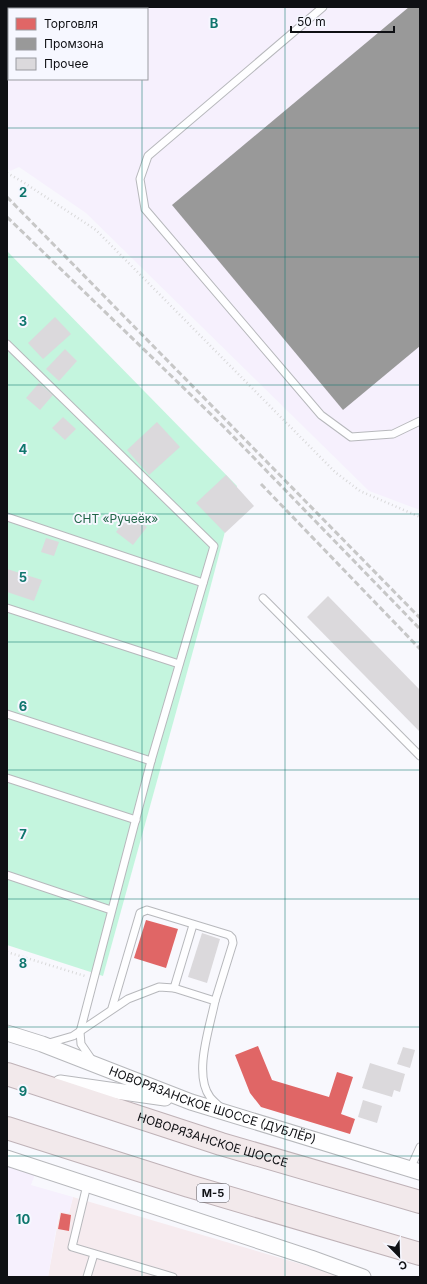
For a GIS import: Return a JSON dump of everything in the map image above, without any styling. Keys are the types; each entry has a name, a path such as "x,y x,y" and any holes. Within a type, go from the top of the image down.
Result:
{"highway":[{"name":"НОВОРЯЗАНСКОЕ ШОССЕ","path":"10,1075 221,1144 420,1202"},
{"name":"М-5","path":"7,1128 189,1186 420,1254"}],"street":[{"name":"НОВОРЯЗАНСКОЕ ШОССЕ (ДУБЛЁР)","path":"7,1033 42,1044 191,1102 226,1114 415,1170"},
{"path":"10,1075 191,1102"},
{"path":"7,1158 304,1256 363,1277"}],"lane":[{"path":"323,7 148,156 140,179 145,209 321,415 351,437 393,434 420,421"},
{"path":"7,344 214,546 151,761 80,1032 83,1049 92,1060 104,1068"},
{"path":"7,517 203,583"},
{"path":"263,598 420,756"},
{"path":"7,608 179,664"},
{"path":"7,714 151,761"},
{"path":"7,778 136,820"},
{"path":"7,875 111,910"},
{"path":"112,1008 140,913 147,910 229,935 232,938 233,943 215,1001 202,1062 203,1082 209,1096 226,1114"},
{"path":"174,988 193,924"},
{"path":"42,1044 58,1042 80,1032 112,1008 144,991 158,987 174,988 215,1001"},
{"path":"415,1170 420,1147"},
{"path":"87,1185 72,1247 173,1277"},
{"path":"87,1277 94,1254"}],"path":[{"path":"7,173 96,230 335,472 360,491 420,517"},
{"path":"7,952 93,978"}],"shaded area":[{"path":"7,7 420,7 420,510 369,491 86,213 19,167 10,171 7,168"},
{"path":"7,1165 35,1174 31,1185 73,1197 69,1213 59,1212 48,1277 7,1277"},
{"path":"73,1197 345,1277 48,1277 60,1211 69,1213"}],"green space":[{"name":"СНТ «Ручеёк»","path":"7,251 237,486 206,604 103,976 7,945"}],"building: Торговля":[{"path":"146,920 178,929 166,968 134,958"},
{"path":"258,1046 272,1080 329,1097 337,1072 353,1077 341,1114 355,1119 350,1134 261,1107 250,1093 235,1055"},
{"path":"61,1213 71,1215 69,1231 58,1229"}],"building: Промзона":[{"path":"409,7 420,7 420,346 343,410 172,205"}],"building: Прочее":[{"path":"55,317 71,334 43,359 28,343"},
{"path":"65,349 77,361 59,381 46,369"},
{"path":"39,383 53,395 40,410 26,398"},
{"path":"63,417 76,429 65,440 52,428"},
{"path":"157,422 180,447 149,475 127,450"},
{"path":"226,475 254,506 225,533 196,503"},
{"path":"129,514 147,527 133,545 116,532"},
{"path":"46,538 59,542 54,556 41,552"},
{"path":"7,569 42,580 34,601 7,592"},
{"path":"328,596 420,690 420,732 307,617"},
{"path":"202,933 220,939 207,983 188,977"},
{"path":"403,1047 415,1050 410,1068 397,1064"},
{"path":"370,1063 405,1074 400,1092 394,1090 392,1097 362,1088"},
{"path":"363,1100 382,1106 377,1123 358,1117"}],"railway":[{"path":"7,197 420,618"},
{"path":"7,217 224,427 420,629"},
{"path":"261,484 420,649"}]}
